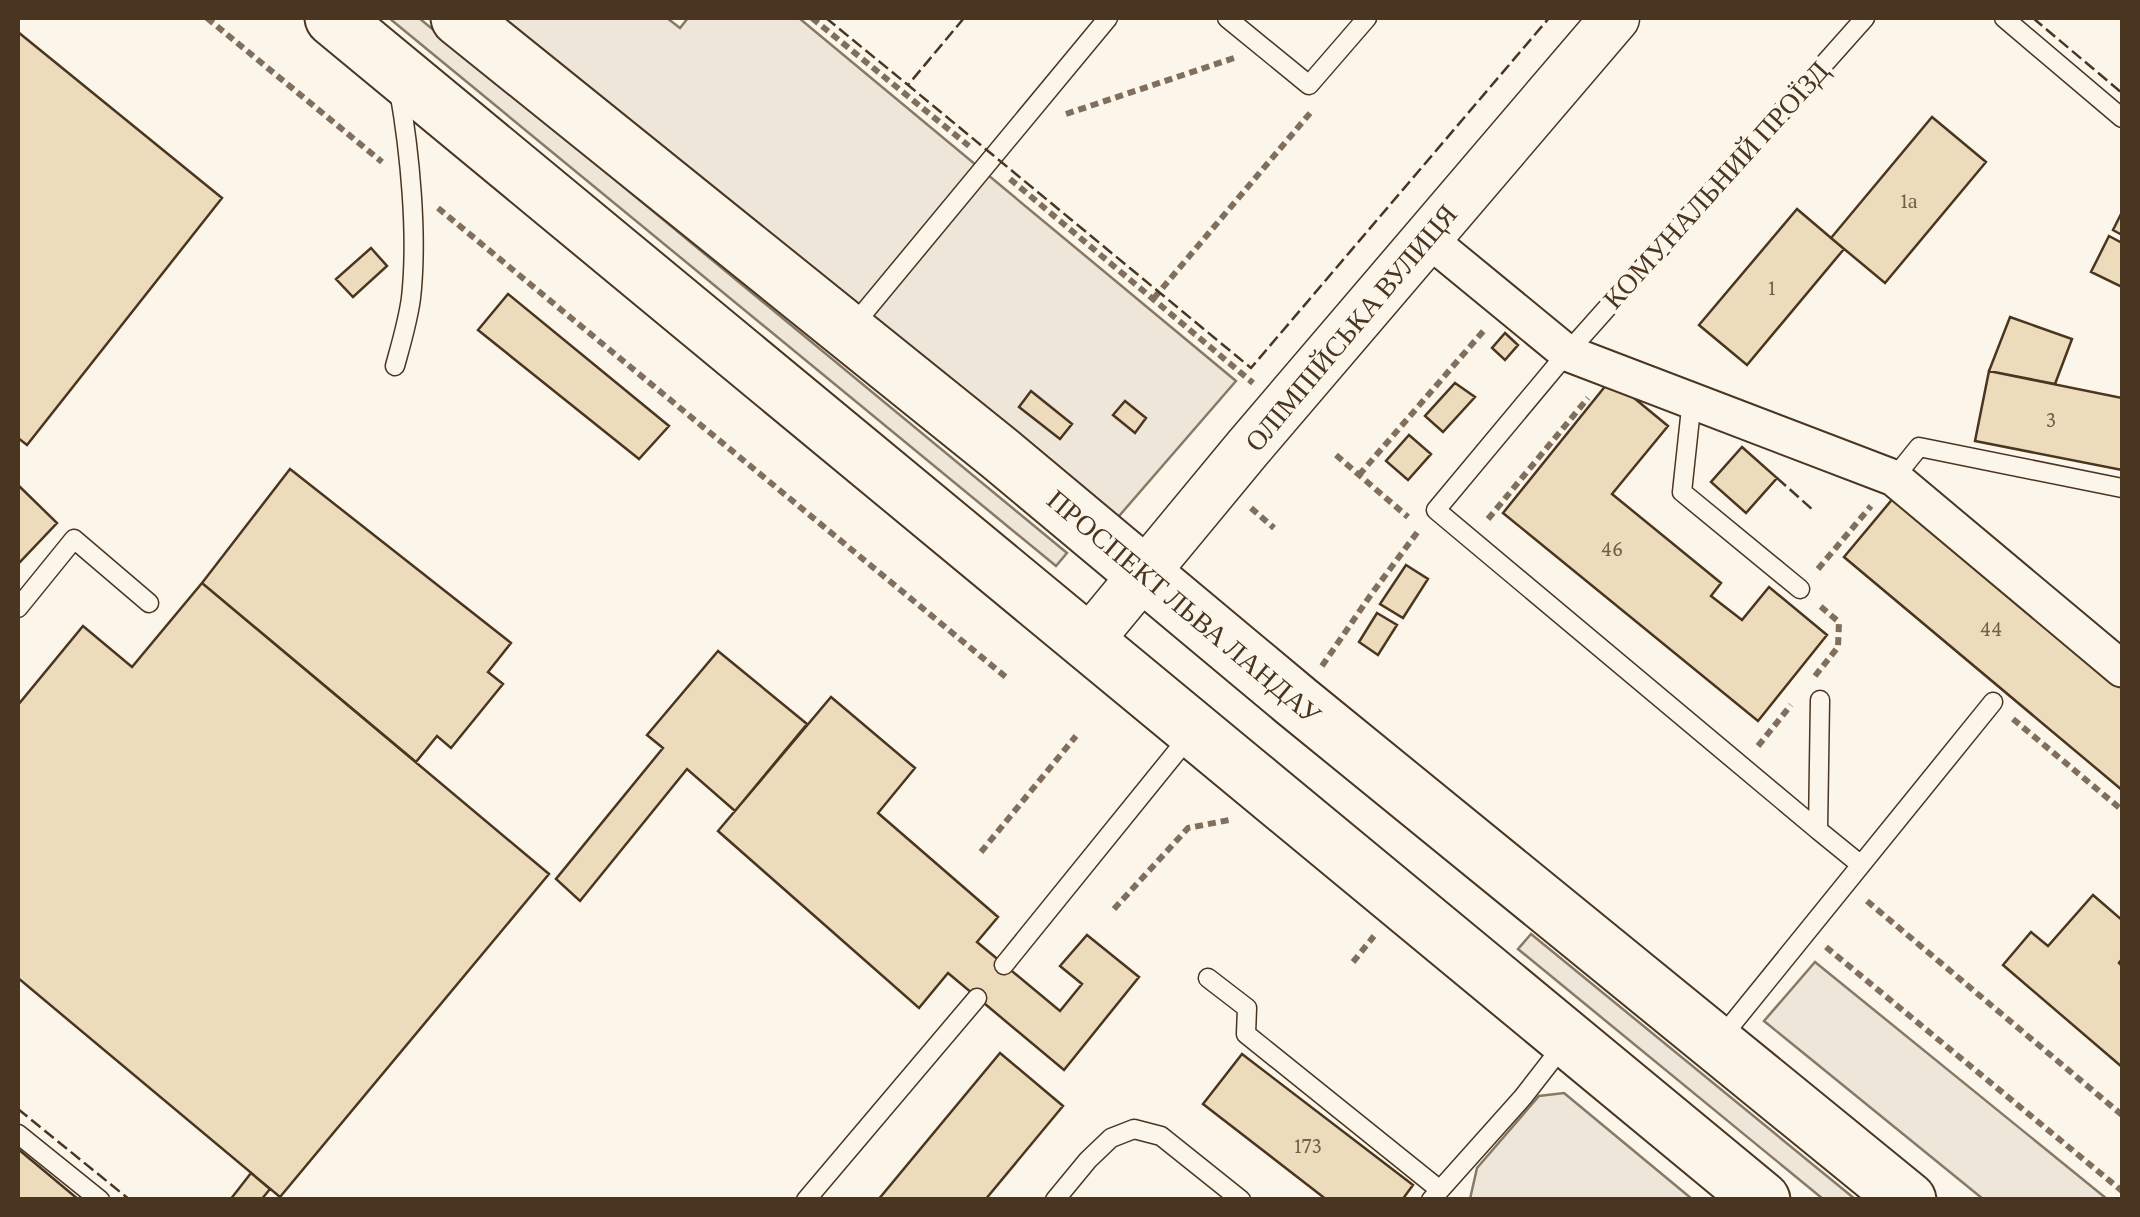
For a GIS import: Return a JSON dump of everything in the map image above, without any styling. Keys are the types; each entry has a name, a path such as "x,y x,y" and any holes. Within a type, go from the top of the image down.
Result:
{"main road":[{"path":"333,18 1762,1200"},
{"name":"ПРОСПЕКТ ЛЬВА ЛАНДАУ","path":"459,18 848,331 1908,1200"},
{"path":"1194,730 1248,661"}],"street":[{"name":"ОЛІМПІЙСЬКА ВУЛИЦЯ","path":"1089,640 1616,18"},
{"path":"1427,238 1567,353 1894,478 2122,669"}],"lane":[{"path":"848,331 1108,18"},
{"path":"1227,18 1309,86 1367,18"},
{"name":"КОМУНАЛЬНИЙ ПРОЇЗД","path":"1472,540 1436,510 1567,353 1864,18"},
{"path":"2004,18 2122,118"},
{"path":"396,70 406,133 414,258 396,366"},
{"path":"1692,400 1682,492 1800,590"},
{"path":"1894,478 1919,447 2122,488"},
{"path":"18,608 74,538 149,602"},
{"path":"1472,540 1861,865"},
{"path":"1818,830 1820,700"},
{"path":"1717,1044 1993,702"},
{"path":"1004,965 1194,730"},
{"path":"1208,978 1247,1008 1246,1034 1435,1195 1523,1097 1568,1039"},
{"path":"806,1200 977,998"},
{"path":"1054,1200 1111,1138 1134,1129 1161,1136 1241,1200"},
{"path":"18,1134 100,1200"}],"path":[{"path":"207,18 1007,678"},
{"path":"812,18 1254,384"},
{"path":"1012,133 1264,48"},
{"path":"1154,298 1324,98"},
{"path":"1360,475 1506,304"},
{"path":"1472,540 1612,370"},
{"path":"1318,672 1420,528 1336,455"},
{"path":"1800,590 1894,478"},
{"path":"1239,497 1274,528"},
{"path":"1993,702 2122,810"},
{"path":"981,852 1076,736"},
{"path":"1114,909 1188,828 1233,819"},
{"path":"1846,883 2122,1115"},
{"path":"1808,932 2122,1191"}],"shaded area":[{"path":"389,18 419,18 1067,553 1056,566"},
{"path":"493,18 667,18 680,28 688,18 799,18 1236,381 1113,523"},
{"path":"1531,934 1855,1199 1823,1199 1518,949"},
{"path":"1815,962 2107,1199 1983,1199 1764,1021"},
{"path":"1564,1093 1692,1199 1470,1199 1477,1168 1539,1096"}],"building":[{"path":"18,32 222,198 27,445 18,438"},
{"path":"1932,117 1986,162 1885,283 1831,238"},
{"path":"1797,209 1844,249 1747,365 1699,325"},
{"path":"2122,212 2122,235 2113,230"},
{"path":"2109,236 2122,243 2122,287 2091,272"},
{"path":"371,248 387,266 353,297 336,279"},
{"path":"508,294 669,426 639,459 478,330"},
{"path":"2010,317 2072,339 2055,384 1989,371"},
{"path":"1505,333 1518,345 1505,360 1492,348"},
{"path":"1989,371 2122,398 2122,470 1975,441"},
{"path":"1611,379 1668,426 1612,494 1721,583 1711,596 1742,620 1769,587 1827,635 1758,721 1503,513"},
{"path":"1455,383 1475,397 1443,432 1425,416"},
{"path":"1031,391 1072,424 1060,439 1019,407"},
{"path":"1125,401 1146,418 1135,433 1113,415"},
{"path":"1409,435 1431,454 1408,480 1386,461"},
{"path":"1742,447 1777,478 1746,513 1711,482"},
{"path":"290,469 511,643 488,672 503,684 451,748 437,736 416,762 202,583"},
{"path":"18,485 57,523 18,564"},
{"path":"1895,496 2122,686 2122,790 1844,557"},
{"path":"1406,565 1428,579 1403,618 1380,604"},
{"path":"202,583 549,874 280,1197 18,978 18,705 83,626 132,667"},
{"path":"1377,613 1397,625 1378,655 1359,642"},
{"path":"718,651 807,724 735,811 687,769 580,901 556,879 663,748 647,735"},
{"path":"831,697 915,768 878,813 998,917 977,942 1060,1011 1082,984 1060,966 1087,935 1139,977 1064,1070 948,973 919,1008 718,831"},
{"path":"2093,895 2122,920 2122,1067 2003,965 2031,932 2048,946"},
{"path":"1000,1053 1063,1106 985,1200 878,1200"},
{"path":"1242,1054 1413,1185 1402,1200 1327,1200 1203,1104"},
{"path":"18,1149 79,1200 18,1200"},
{"path":"251,1173 270,1189 261,1200 230,1200"}],"fence":[{"path":"826,18 908,85"},
{"path":"964,18 908,85 1251,368 1549,18"},
{"path":"2033,18 2122,93"},
{"path":"1777,478 1813,510"},
{"path":"18,1109 130,1200"}]}
